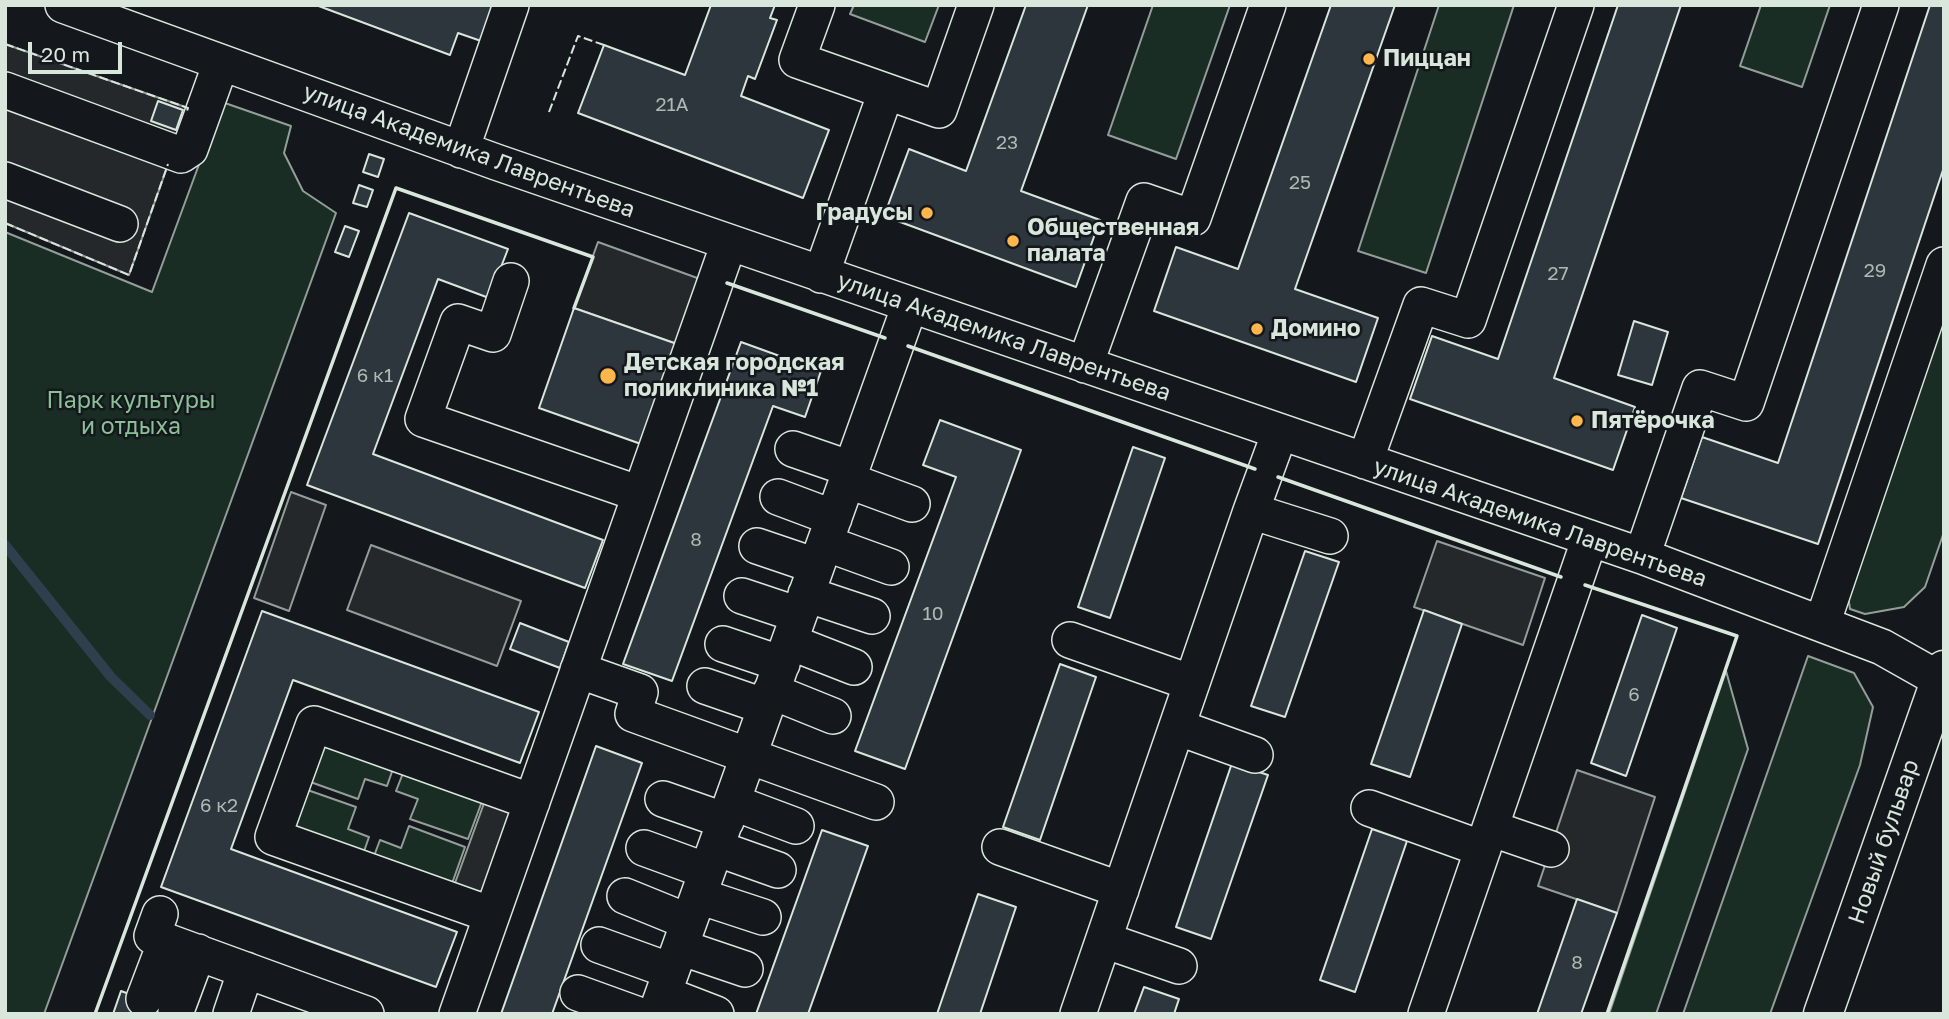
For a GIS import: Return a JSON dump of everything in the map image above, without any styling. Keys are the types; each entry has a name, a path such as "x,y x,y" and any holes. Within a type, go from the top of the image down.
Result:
{"main road":[{"name":"Новый бульвар","path":"1823,1014 1943,678"}],"street":[{"name":"улица Академика Лаврентьева","path":"63,5 461,150 1642,556 1882,646 1943,678"},
{"path":"461,150 512,5"},
{"path":"817,5 797,60 939,110 976,5"},
{"path":"1085,365 1144,201 1193,218 1268,5"},
{"path":"1365,461 1421,305 1468,320 1576,5"},
{"path":"1642,556 1700,388 1746,402 1881,5"},
{"path":"5,90 181,155 190,149 221,63"},
{"path":"821,275 886,92"},
{"path":"5,180 120,224"},
{"path":"457,1014 729,243"},
{"path":"1822,624 1944,265"},
{"path":"511,281 492,334 458,322 423,419 640,494"},
{"path":"689,918 910,305"},
{"path":"1078,1014 1280,432"},
{"path":"793,449 912,504"},
{"path":"778,497 799,616 833,716"},
{"path":"1251,511 1329,536"},
{"path":"1426,1014 1486,838 1545,624 1590,538"},
{"path":"757,546 799,616 854,667"},
{"path":"723,644 799,616 891,567"},
{"path":"742,596 799,616 872,616"},
{"path":"705,686 799,616"},
{"path":"1070,640 1192,683"},
{"path":"578,670 640,692 633,715 876,802"},
{"path":"492,915 273,837 314,724 532,802"},
{"path":"1177,727 1255,755"},
{"path":"663,799 689,918 716,1014"},
{"path":"1369,808 1486,838 1551,849"},
{"path":"689,918 796,826"},
{"path":"1000,847 1121,891"},
{"path":"644,848 689,918 745,969"},
{"path":"579,993 689,918 779,870"},
{"path":"625,896 689,918"},
{"path":"599,945 689,918 762,917"},
{"path":"198,952 160,1005 163,928 198,952 246,970 292,1001 352,1011"},
{"path":"1104,940 1179,966"},
{"path":"230,1014 246,970"}],"green space":[{"path":"854,5 939,5 925,42 850,14"},
{"path":"1153,5 1230,5 1176,159 1108,135"},
{"path":"1439,5 1514,5 1426,273 1358,251"},
{"path":"1761,5 1830,5 1802,87 1740,66"},
{"name":"Парк культуры и отдыха","path":"222,102 291,126 284,153 303,191 336,213 44,1014 5,1014 5,232 152,292"},
{"path":"1944,315 1944,532 1925,587 1904,607 1865,614 1850,609 1848,596"},
{"path":"1808,656 1854,673 1873,707 1860,765 1770,1014 1683,1014"},
{"path":"1726,671 1748,749 1656,1014 1609,1014"},
{"path":"318,735 395,763 387,786 365,779 358,799 302,779"},
{"path":"405,768 484,796 468,839 410,819 418,799 396,791"},
{"path":"299,787 356,807 348,829 369,837 361,860 283,833"},
{"path":"409,826 465,847 449,892 371,864 380,840 401,848"}],"shaded area":[{"path":"5,44 188,108 129,275 5,223"},
{"path":"598,242 700,279 677,344 574,308"},
{"path":"291,492 326,505 289,611 254,598"},
{"path":"1437,541 1545,578 1523,645 1414,607"},
{"path":"371,545 521,601 497,666 347,610"},
{"path":"1577,770 1655,797 1617,913 1538,886"},
{"path":"487,795 517,805 480,905 451,894"}],"building":[{"path":"316,5 488,5 497,8 484,42 458,33 450,55"},
{"path":"711,5 775,5 770,18 777,20 755,79 748,76 741,96 829,130 803,198 578,113 604,45 685,75"},
{"path":"1026,5 1088,5 1021,191 1100,220 1076,287 884,216 909,149 966,171"},
{"path":"1331,5 1395,5 1295,289 1378,318 1356,382 1154,311 1176,247 1238,269"},
{"path":"1618,5 1681,5 1554,378 1635,407 1613,470 1410,399 1432,336 1498,359"},
{"path":"1930,5 1944,5 1944,167 1818,544 1681,498 1702,437 1778,463"},
{"path":"158,101 183,110 176,130 151,121"},
{"path":"369,154 384,159 378,177 363,172"},
{"path":"359,185 373,190 367,207 353,203"},
{"path":"409,213 508,249 489,298 438,279 373,454 603,540 585,588 307,485"},
{"path":"345,226 359,231 349,257 335,252"},
{"name":"Детская городская поликлиника №1","path":"574,308 677,344 641,444 539,408"},
{"path":"1634,321 1668,332 1652,385 1618,375"},
{"path":"741,342 821,371 805,417 773,406 672,681 623,664"},
{"path":"940,420 1021,450 905,769 855,751 956,477 923,465"},
{"path":"1133,447 1165,458 1110,618 1078,607"},
{"path":"1305,551 1339,562 1285,717 1251,706"},
{"path":"1424,610 1462,624 1410,777 1371,764"},
{"path":"262,611 539,712 520,763 293,680 231,849 457,932 436,987 161,887"},
{"path":"1642,615 1677,628 1626,776 1591,763"},
{"path":"520,623 569,642 560,668 510,649"},
{"path":"1060,664 1096,677 1040,840 1003,827"},
{"path":"596,746 642,763 552,1014 501,1014"},
{"path":"1232,763 1268,775 1211,939 1176,927"},
{"path":"1372,829 1407,841 1355,992 1320,980"},
{"path":"822,830 868,846 808,1014 756,1014"},
{"path":"978,894 1016,907 980,1014 937,1014"},
{"path":"1577,899 1617,913 1581,1014 1537,1014"},
{"path":"1144,987 1179,999 1174,1014 1134,1014"},
{"path":"121,991 183,1014 113,1014"}],"waterway":[{"path":"5,545 111,677 150,715"}],"fence":[{"path":"549,112 578,36 604,45"},
{"path":"5,44 188,108 187,111"},
{"path":"5,223 129,275 168,164"}],"wall":[{"path":"95,1014 396,188 593,257 574,308"},
{"path":"727,283 885,338"},
{"path":"908,346 1255,469"},
{"path":"1278,477 1561,577"},
{"path":"1585,585 1737,636 1607,1014"}],"place":[{"name":"Пиццан","path":"1369,59"},
{"name":"Градусы","path":"927,213"},
{"name":"Общественная палата","path":"1013,241"},
{"name":"Домино","path":"1257,329"},
{"name":"Детская городская поликлиника №1","path":"608,376"},
{"name":"Пятёрочка","path":"1577,421"}]}
